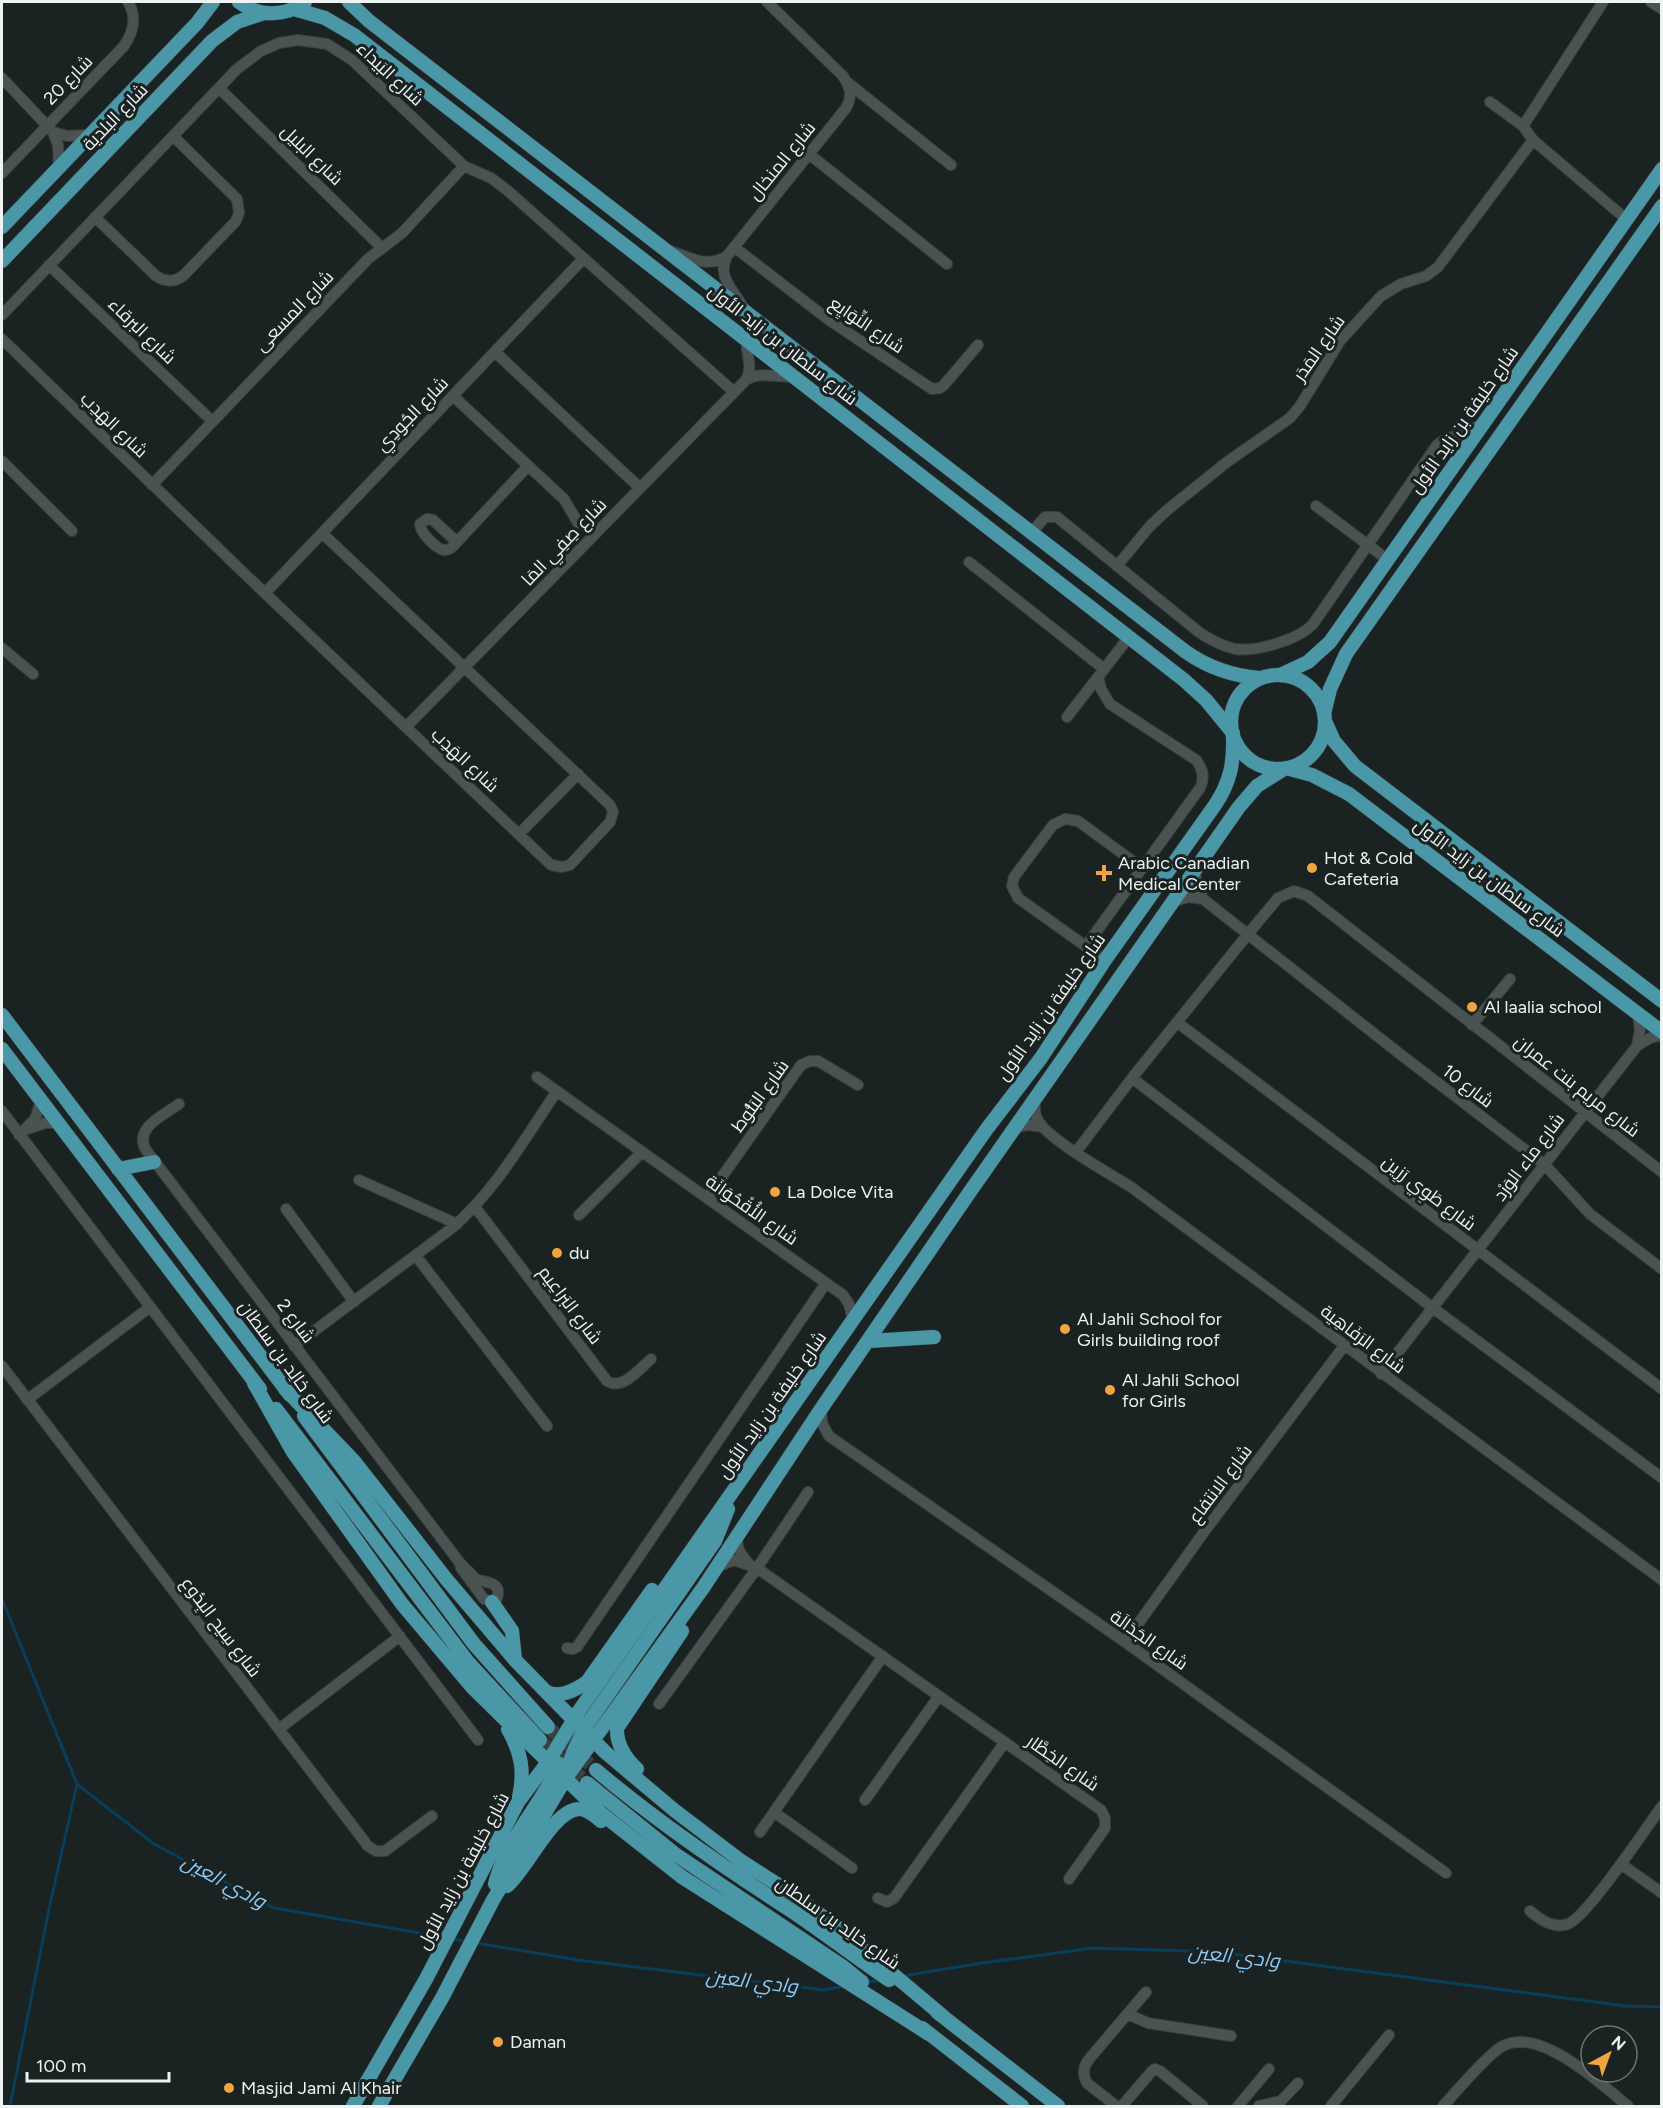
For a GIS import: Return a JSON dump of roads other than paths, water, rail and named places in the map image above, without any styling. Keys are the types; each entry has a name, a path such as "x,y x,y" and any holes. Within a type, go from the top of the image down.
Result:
{"main road":[{"name":"شارع البلدية","path":"2,226 197,23 213,2"},
{"path":"239,2 264,13"},
{"name":"شارع سلطان بن زايد الأول","path":"349,2 369,21 1197,660 1221,671 1260,678"},
{"name":"شارع البلدية","path":"2,261 212,41 237,22 299,5"},
{"name":"شارع سلطان بن زايد الأول","path":"299,5 354,35 1129,637 1195,690 1215,710 1233,735"},
{"name":"شارع خليفة بن زايد الأول","path":"1280,675 1308,663 1323,650 1662,169"},
{"path":"1324,717 1321,704 1309,686 1290,676 1260,678 1251,683 1238,696 1232,714 1233,735 1240,748 1255,762 1265,766 1285,768 1305,760 1313,753 1323,735 1330,689 1346,654 1662,206"},
{"name":"شارع سلطان بن زايد الأول","path":"1324,717 1334,741 1355,766 1662,1001"},
{"name":"شارع خليفة بن زايد الأول","path":"353,2106 426,1979 518,1802 557,1770 704,1533 986,1130 1041,1058 1105,960 1223,793 1231,770 1233,735"},
{"name":"شارع سلطان بن زايد الأول","path":"1285,768 1318,778 1348,794 1662,1034"},
{"name":"شارع خليفة بن زايد الأول","path":"557,1770 584,1729 703,1587 821,1409 1015,1127 1249,794 1265,780 1285,768"},
{"name":"شارع خالِد بن سلطان","path":"2,1015 285,1389 474,1644 548,1727"},
{"name":"شارع خالِد بن سلطان","path":"2,1049 461,1653 540,1740"},
{"path":"118,1168 154,1162"},
{"path":"869,1341 934,1337"},
{"path":"254,1383 293,1452 369,1559 447,1659 502,1717 602,1814 682,1877"},
{"path":"285,1389 354,1461 447,1580 515,1660 605,1752 723,1847 838,1928 944,2017"},
{"path":"584,1729 715,1541 735,1490"},
{"path":"546,1692 553,1695 571,1692 587,1682 668,1568 704,1533"},
{"path":"703,1587 680,1634 624,1715 616,1733 629,1762 701,1824 723,1847"},
{"path":"492,1602 512,1631 515,1660"},
{"path":"502,1717 520,1755 523,1777 518,1802"},
{"path":"495,1896 496,1881 510,1846 557,1770"},
{"name":"شارع خالِد بن سلطان","path":"596,1770 660,1823 944,2017 1058,2106"},
{"name":"شارع خالِد بن سلطان","path":"587,1783 675,1854 772,1927"},
{"path":"379,2106 442,1998 495,1896 522,1871 555,1821 568,1812 580,1809 590,1812 650,1860 772,1927 929,2034 1022,2106"}],"street":[{"name":"شارع 20","path":"2,172 50,129 124,46 134,26 134,15 128,2"},
{"path":"767,2 847,82 951,165"},
{"path":"1523,126 1603,2"},
{"path":"1651,2 1662,9"},
{"name":"شارع البَيداء","path":"2,315 244,62 270,46 298,40 327,44 352,60 464,166 499,184 734,392"},
{"path":"2,78 50,129 58,146 59,167"},
{"name":"شارع المنخال","path":"727,256 850,101 851,94 847,82"},
{"name":"شارع البليل","path":"219,88 381,247"},
{"path":"1490,102 1523,126 1533,140 1626,219"},
{"path":"50,129 67,136 89,135"},
{"path":"95,217 158,278 172,281 184,275 233,225 239,213 237,200 173,136"},
{"name":"شارع المَدَر","path":"1118,566 1150,526 1166,511 1227,462 1290,418 1300,406 1340,341 1381,296 1401,284 1426,276 1438,267 1533,140"},
{"path":"809,154 947,264"},
{"name":"شارع المسعى","path":"152,485 368,259 402,233 464,166"},
{"name":"شارع النِّوَايِع","path":"734,247 829,320 932,388 943,386 978,345"},
{"path":"667,250 706,263 727,256"},
{"path":"727,256 723,266 724,277 744,310"},
{"name":"شارع الجُودِي","path":"265,593 584,258"},
{"name":"شارع البرقاء","path":"49,265 212,421"},
{"name":"شارع الهَدِب","path":"2,339 406,728 551,864 562,867 573,862 610,822 613,815 610,805 322,533"},
{"path":"746,380 750,366 747,340"},
{"path":"495,352 640,488"},
{"path":"746,380 762,374 793,376"},
{"name":"شارع صِفِي المَا","path":"406,728 746,380"},
{"path":"453,396 564,499 578,523"},
{"path":"1032,532 1045,517 1057,518 1200,633 1219,644 1243,649 1288,641 1308,630 1437,446 1484,423"},
{"path":"1449,439 1455,446 1459,458"},
{"path":"2,461 72,531"},
{"path":"457,542 528,466"},
{"path":"1316,506 1388,560"},
{"path":"969,562 1101,673 1103,694 1110,704 1196,760 1203,774 1200,788 1086,946"},
{"path":"1067,717 1129,637"},
{"path":"2,648 33,674"},
{"path":"519,834 578,774"},
{"path":"1105,960 1018,898 1012,886 1016,873 1053,825 1065,819 1078,821 1142,868"},
{"path":"1195,870 1197,885 1203,899 1248,934"},
{"name":"شارع مريم بنت عمران","path":"1076,1152 1132,1078 1248,934 1282,896 1294,891 1304,893 1662,1172"},
{"path":"1172,902 1188,897 1203,899"},
{"name":"شارع 10","path":"1248,934 1545,1165 1590,1214 1662,1269"},
{"path":"1473,1025 1510,979"},
{"path":"1636,1046 1640,1030 1638,1014"},
{"name":"شارع طَوِي رَزِين","path":"1178,1023 1662,1389"},
{"name":"شارع ماء الوَرْد","path":"1381,1374 1636,1046 1662,1034"},
{"name":"شارع البَلُّوط","path":"707,1198 801,1065 810,1061 818,1061 858,1085"},
{"name":"شارع الأُقْحُوَانَة","path":"537,1077 843,1295"},
{"path":"1132,1078 1433,1308 1662,1478"},
{"path":"294,1346 416,1256 475,1207 499,1177 557,1091"},
{"path":"1036,1097 1035,1113 1043,1127"},
{"path":"23,1132 37,1113 41,1101"},
{"name":"شارع 2","path":"179,1104 148,1126 143,1134 143,1147 460,1563 461,1568 484,1599 492,1602 498,1596 496,1586 487,1580 477,1580 465,1565 460,1563"},
{"path":"2,1111 23,1132 150,1307 478,1740"},
{"path":"23,1132 45,1123 58,1123"},
{"path":"1015,1127 1029,1125 1043,1127"},
{"name":"شارع الرَفَاهِية","path":"1043,1127 1131,1188 1662,1580"},
{"path":"579,1215 642,1152"},
{"path":"359,1180 457,1224"},
{"name":"شارع البَراعِيم","path":"475,1207 606,1380 613,1384 621,1384 651,1359"},
{"path":"286,1209 354,1302"},
{"path":"416,1256 547,1426"},
{"path":"567,1648 573,1649 579,1645 826,1283"},
{"path":"843,1295 860,1297 872,1294"},
{"path":"843,1295 849,1304 853,1321"},
{"path":"27,1400 150,1307"},
{"name":"شارع الانتفاع","path":"1125,1642 1344,1346"},
{"name":"شارع سِيح البِدُوع","path":"2,1366 372,1849 380,1851 388,1849 432,1816"},
{"path":"821,1409 822,1423 830,1436"},
{"path":"801,1439 814,1434 830,1436"},
{"name":"شارع الجَدَالَة","path":"830,1436 1125,1642 1446,1873"},
{"path":"659,1704 808,1491"},
{"name":"شارع الخِطَّار","path":"739,1532 737,1546 739,1552 754,1566 1104,1814 1105,1828 1069,1879"},
{"path":"715,1568 730,1560 754,1566"},
{"path":"279,1729 400,1636"},
{"path":"760,1832 883,1656"},
{"path":"865,1800 939,1696"},
{"path":"878,1898 887,1902 894,1898 1005,1742"},
{"path":"1530,1911 1544,1921 1555,1925 1573,1922 1621,1864 1662,1806"},
{"path":"774,1812 852,1868"},
{"path":"1621,1864 1662,1893"},
{"path":"1116,2106 1087,2083 1083,2073 1084,2067 1146,1992"},
{"path":"1127,2014 1148,2023 1231,2036"},
{"path":"1331,2106 1389,2035"},
{"path":"1443,2106 1497,2050 1509,2043 1521,2042 1553,2051 1576,2064 1628,2106"},
{"path":"1122,2106 1155,2069 1160,2070 1203,2106"},
{"path":"1238,2106 1269,2069"},
{"path":"1259,2106 1281,2102 1298,2083"}],"waterway":[{"name":"وادي العين","path":"2,1599 77,1784 154,1844 274,1908 443,1937"},
{"path":"10,2106 49,1909 77,1784"},
{"name":"وادي العين","path":"452,1939 466,1941"},
{"name":"وادي العين","path":"476,1943 578,1960 824,1990 844,1986"},
{"name":"وادي العين","path":"903,1976 1093,1948 1218,1952 1625,2006 1662,2007"},
{"name":"وادي العين","path":"865,1983 879,1980"}],"tunnel":[{"path":"548,1727 596,1770"},
{"path":"540,1740 587,1783"}],"place":[{"name":"Hot & Cold Cafeteria","path":"1312,868"},
{"name":"Arabic Canadian Medical Center","path":"1104,873"},
{"name":"Al laalia school","path":"1472,1007"},
{"name":"La Dolce Vita","path":"775,1192"},
{"name":"du","path":"557,1253"},
{"name":"Al Jahli School for Girls building roof","path":"1065,1329"},
{"name":"Al Jahli School for Girls","path":"1110,1390"},
{"name":"Daman","path":"498,2042"},
{"name":"Masjid Jami Al Khair","path":"229,2088"}]}
